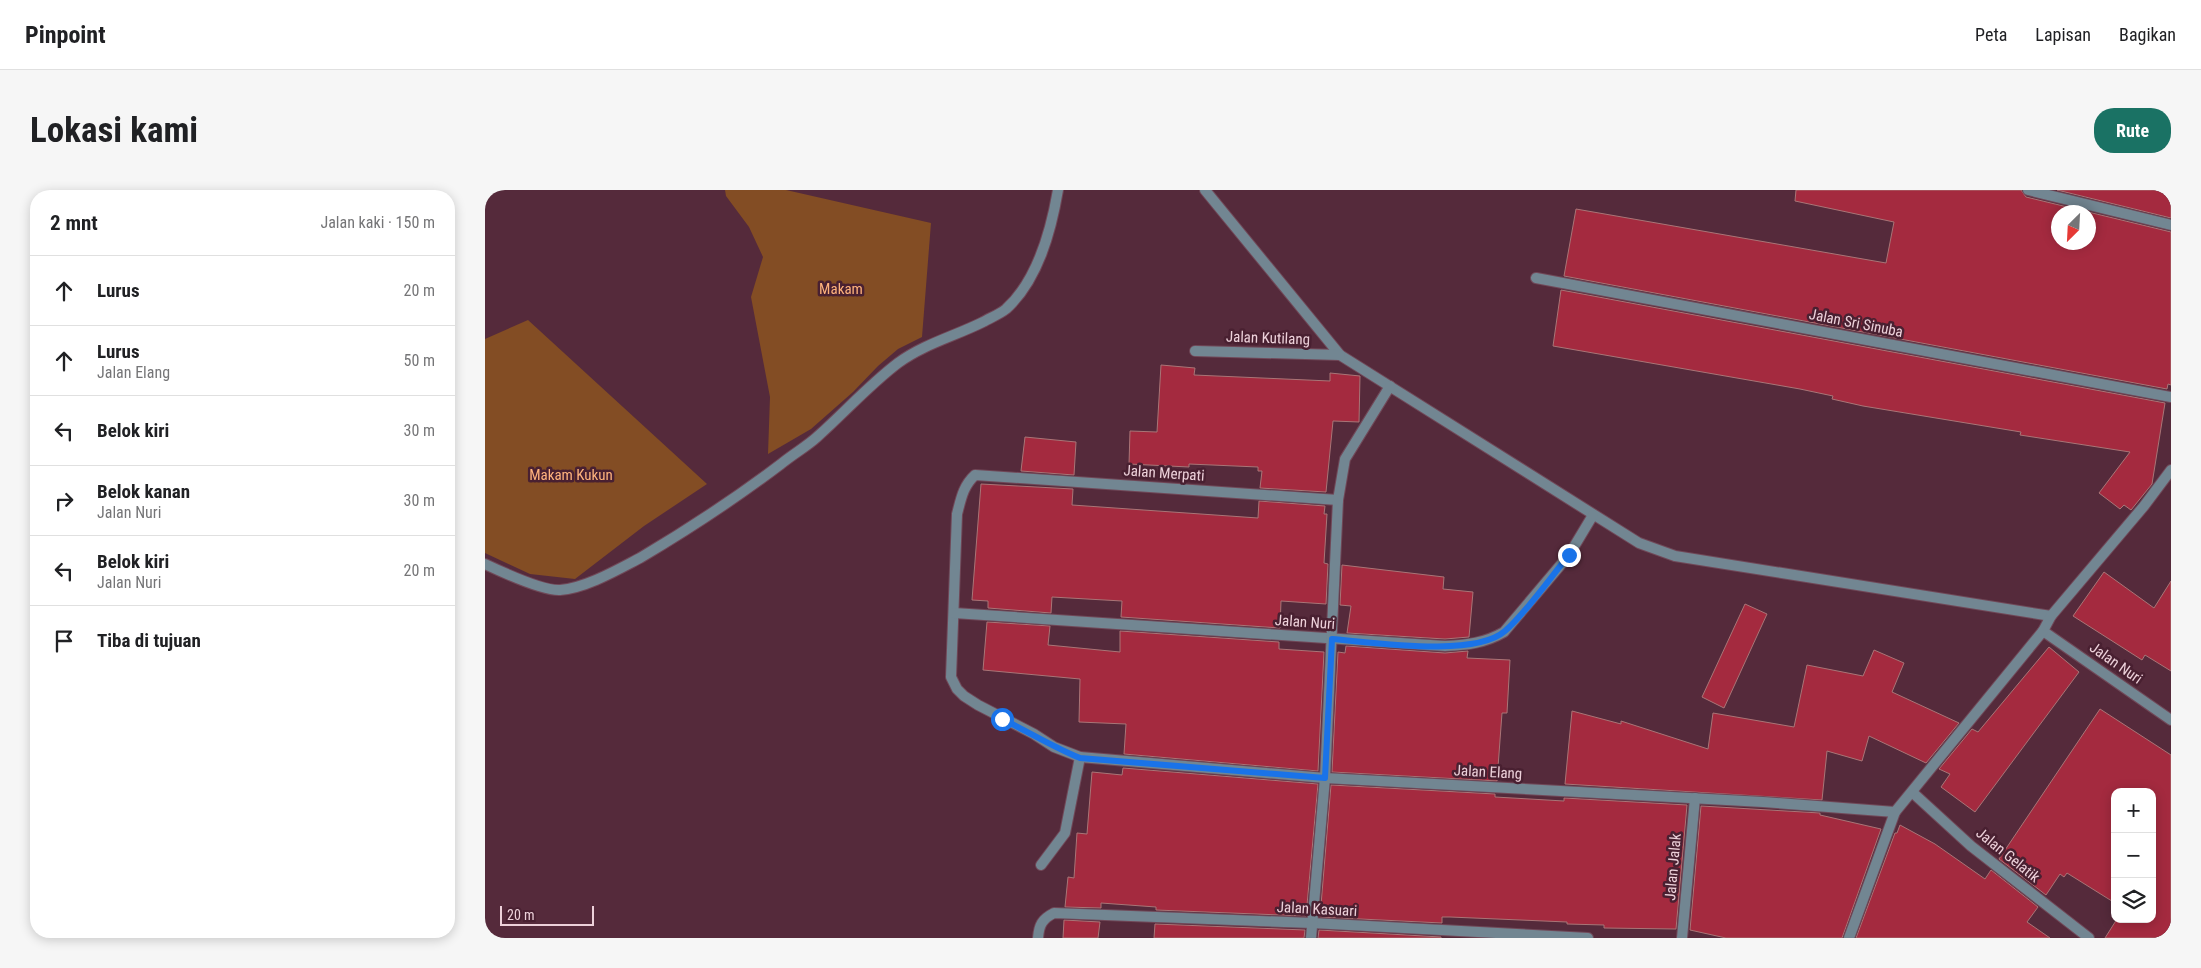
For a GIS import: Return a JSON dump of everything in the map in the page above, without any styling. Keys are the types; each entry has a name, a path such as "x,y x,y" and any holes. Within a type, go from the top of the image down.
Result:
{"street":[{"path":"485,564 526,582 559,590 588,582 616,571 686,531 816,438 884,374 909,355 939,340 964,331 1005,309 1022,290 1037,266 1055,211 1058,190"},
{"path":"1205,190 1339,355 1639,544 1675,556 2051,616"},
{"path":"2028,190 2171,225"},
{"name":"Jalan Sri Sinuba","path":"1536,278 2171,397"},
{"name":"Jalan Kutilang","path":"1195,351 1339,355"},
{"path":"1311,938 1325,778 1338,500 1345,459 1390,386"},
{"path":"1849,938 1895,812 2043,631 2051,616 2144,506 2171,470"},
{"name":"Jalan Elang","path":"988,476 975,475 968,482 957,514 951,677 957,689 964,696 1054,747 1080,758 1325,778 1695,798 1895,812"},
{"name":"Jalan Merpati","path":"988,476 1338,500"},
{"name":"Jalan Nuri","path":"954,613 1332,639 1445,646 1468,645 1490,640 1510,626 1569,555 1593,515"},
{"name":"Jalan Nuri","path":"2043,631 2171,720"},
{"path":"1041,865 1065,833 1080,758"},
{"name":"Jalan Gelatik","path":"1912,792 1971,846 2089,938"},
{"name":"Jalan Jalak","path":"1682,938 1695,798"},
{"name":"Jalan Kasuari","path":"1038,938 1039,927 1045,918 1053,913 1312,923 1588,938"}],"green space":[{"name":"Makam","path":"725,190 786,190 931,223 922,337 898,349 811,429 768,454 770,397 751,297 763,257 749,227 726,196"},
{"name":"Makam Kukun","path":"528,320 707,484 644,526 575,579 530,574 485,553 485,339"}],"building":[{"path":"1796,190 2021,190 2026,197 2059,205 2051,205 2051,250 2096,250 2096,214 2171,232 2171,385 2168,384 2167,389 1564,276 1576,209 1886,263 1894,222 1795,201"},
{"path":"2057,190 2171,190 2171,218"},
{"path":"1561,290 2165,403 2152,484 2131,510 2124,505 2120,509 2099,493 2130,452 2020,435 2021,432 1863,406 1832,399 1833,396 1800,389 1553,346"},
{"path":"1161,365 1195,368 1194,375 1330,381 1330,373 1360,376 1359,422 1333,421 1326,492 1260,488 1262,471 1258,471 1258,467 1189,464 1189,467 1129,464 1130,431 1157,432"},
{"path":"1025,437 1076,442 1074,475 1021,471"},
{"path":"981,484 1073,489 1072,505 1258,518 1259,501 1325,506 1324,514 1327,514 1324,563 1328,564 1326,604 1281,601 1280,628 1121,617 1122,601 1052,597 1051,613 988,608 988,601 972,600"},
{"path":"1342,565 1444,577 1443,589 1473,592 1469,637 1445,639 1347,633 1351,606 1340,605"},
{"path":"2104,572 2154,608 2171,581 2171,671 2145,655 2142,660 2073,616"},
{"path":"1745,604 1767,614 1724,708 1702,697"},
{"path":"987,622 1050,626 1048,645 1120,652 1120,631 1279,642 1279,649 1324,652 1318,771 1124,754 1126,724 1079,722 1080,679 983,670"},
{"path":"1346,646 1445,653 1468,651 1467,658 1510,660 1507,713 1502,713 1497,781 1332,772 1338,652 1345,653"},
{"path":"2049,647 2079,672 1975,812 1941,787 1950,774 1939,769 1972,729 1978,732"},
{"path":"1874,650 1904,663 1892,692 1959,723 1926,763 1869,736 1862,761 1827,751 1822,800 1565,784 1572,711 1621,724 1621,721 1708,749 1713,713 1794,727 1807,665 1863,676"},
{"path":"2100,709 2171,755 2171,938 2105,938 2114,923 2156,923 2156,788 2111,788 2111,900 2067,873 2064,877 2060,874 2046,895 1999,859"},
{"path":"1123,768 1318,784 1306,916 1156,910 1156,907 1101,903 1101,908 1065,907 1068,877 1074,878 1077,833 1087,834 1092,772 1122,775"},
{"path":"1331,785 1495,794 1495,797 1564,801 1564,798 1687,805 1676,929 1604,928 1604,925 1567,924 1567,922 1450,917 1442,917 1442,923 1320,917"},
{"path":"1701,806 1820,813 1820,815 1881,829 1842,938 1726,938 1690,930"},
{"path":"1900,825 1935,844 1985,879 1991,870 2038,907 2027,922 2050,938 1856,938 1895,833 1897,833"},
{"path":"1064,920 1100,922 1098,938 1063,938"},
{"path":"1155,924 1305,930 1304,938 1154,938"},
{"path":"1319,930 1441,937 1441,938 1318,938"}],"route":[{"path":"1002,719 1034,734 1054,747 1080,758 1325,778 1332,639 1445,646 1468,645 1490,640 1504,632 1569,555"}]}
